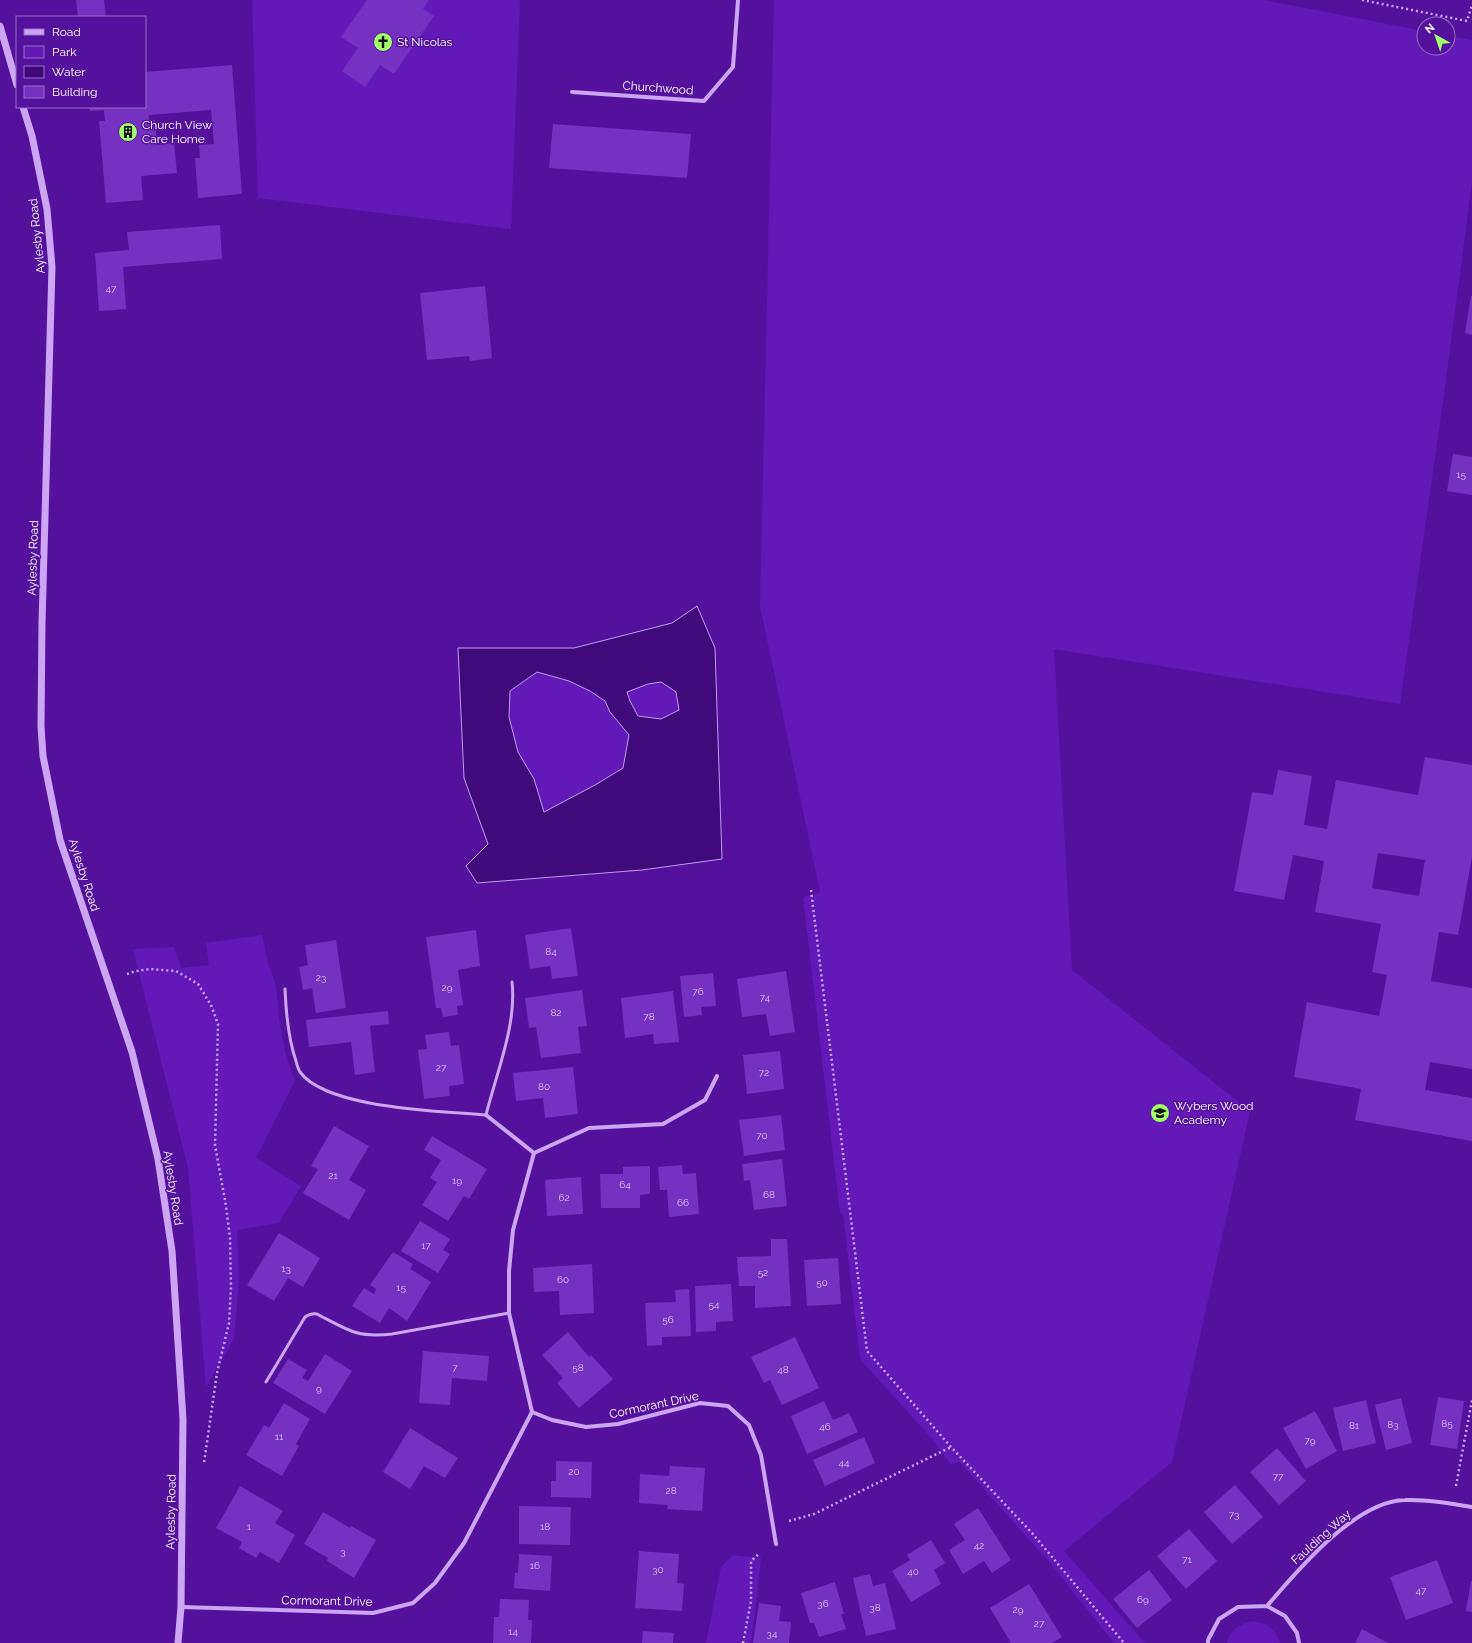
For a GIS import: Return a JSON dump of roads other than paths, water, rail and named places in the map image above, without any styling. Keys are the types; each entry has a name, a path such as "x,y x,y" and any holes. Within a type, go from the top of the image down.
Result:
{"street":[{"name":"Churchwood","path":"572,92 704,101 733,67 738,0"},
{"path":"0,26 16,82"},
{"name":"Aylesby Road","path":"23,108 32,136 47,209 52,267 42,623 41,726 43,756 60,840 132,1052 156,1151 172,1251 183,1419 181,1607 178,1643"},
{"path":"534,1153 589,1128 663,1124 705,1100 717,1076"},
{"path":"486,1115 534,1153"},
{"path":"532,1412 509,1313 509,1271 513,1230 534,1153"},
{"name":"Cormorant Drive","path":"181,1607 373,1613 413,1603 435,1583 464,1543 532,1412 552,1420 586,1427 618,1424 700,1403 728,1406 749,1425 761,1455 776,1544"},
{"name":"Faulding Way","path":"1268,1606 1307,1561 1360,1515 1381,1504 1404,1500 1472,1507"},
{"path":"1208,1643 1208,1640 1220,1619 1238,1607 1268,1606 1285,1616 1297,1633 1299,1643"}],"lane":[{"path":"285,989 292,1049 299,1072 310,1082 325,1091 360,1101 408,1110 486,1115 511,1023 513,996 512,982"},
{"path":"266,1382 308,1314 317,1314 351,1332 374,1336 509,1313"}],"water":[{"path":"697,606 715,648 722,859 642,870 477,883 466,866 488,844 464,778 458,648 574,648 672,623","holes":["537,672 569,681 590,691 605,701 610,712 629,735 623,768 595,785 544,812 534,779 518,752 509,717 510,691","661,682 676,692 679,710 661,719 638,716 627,692 648,684"]}],"place":[{"name":"St Nicolas","path":"383,42"},
{"name":"Church View Care Home","path":"128,132"},
{"name":"Wybers Wood Academy","path":"1160,1113"}]}
